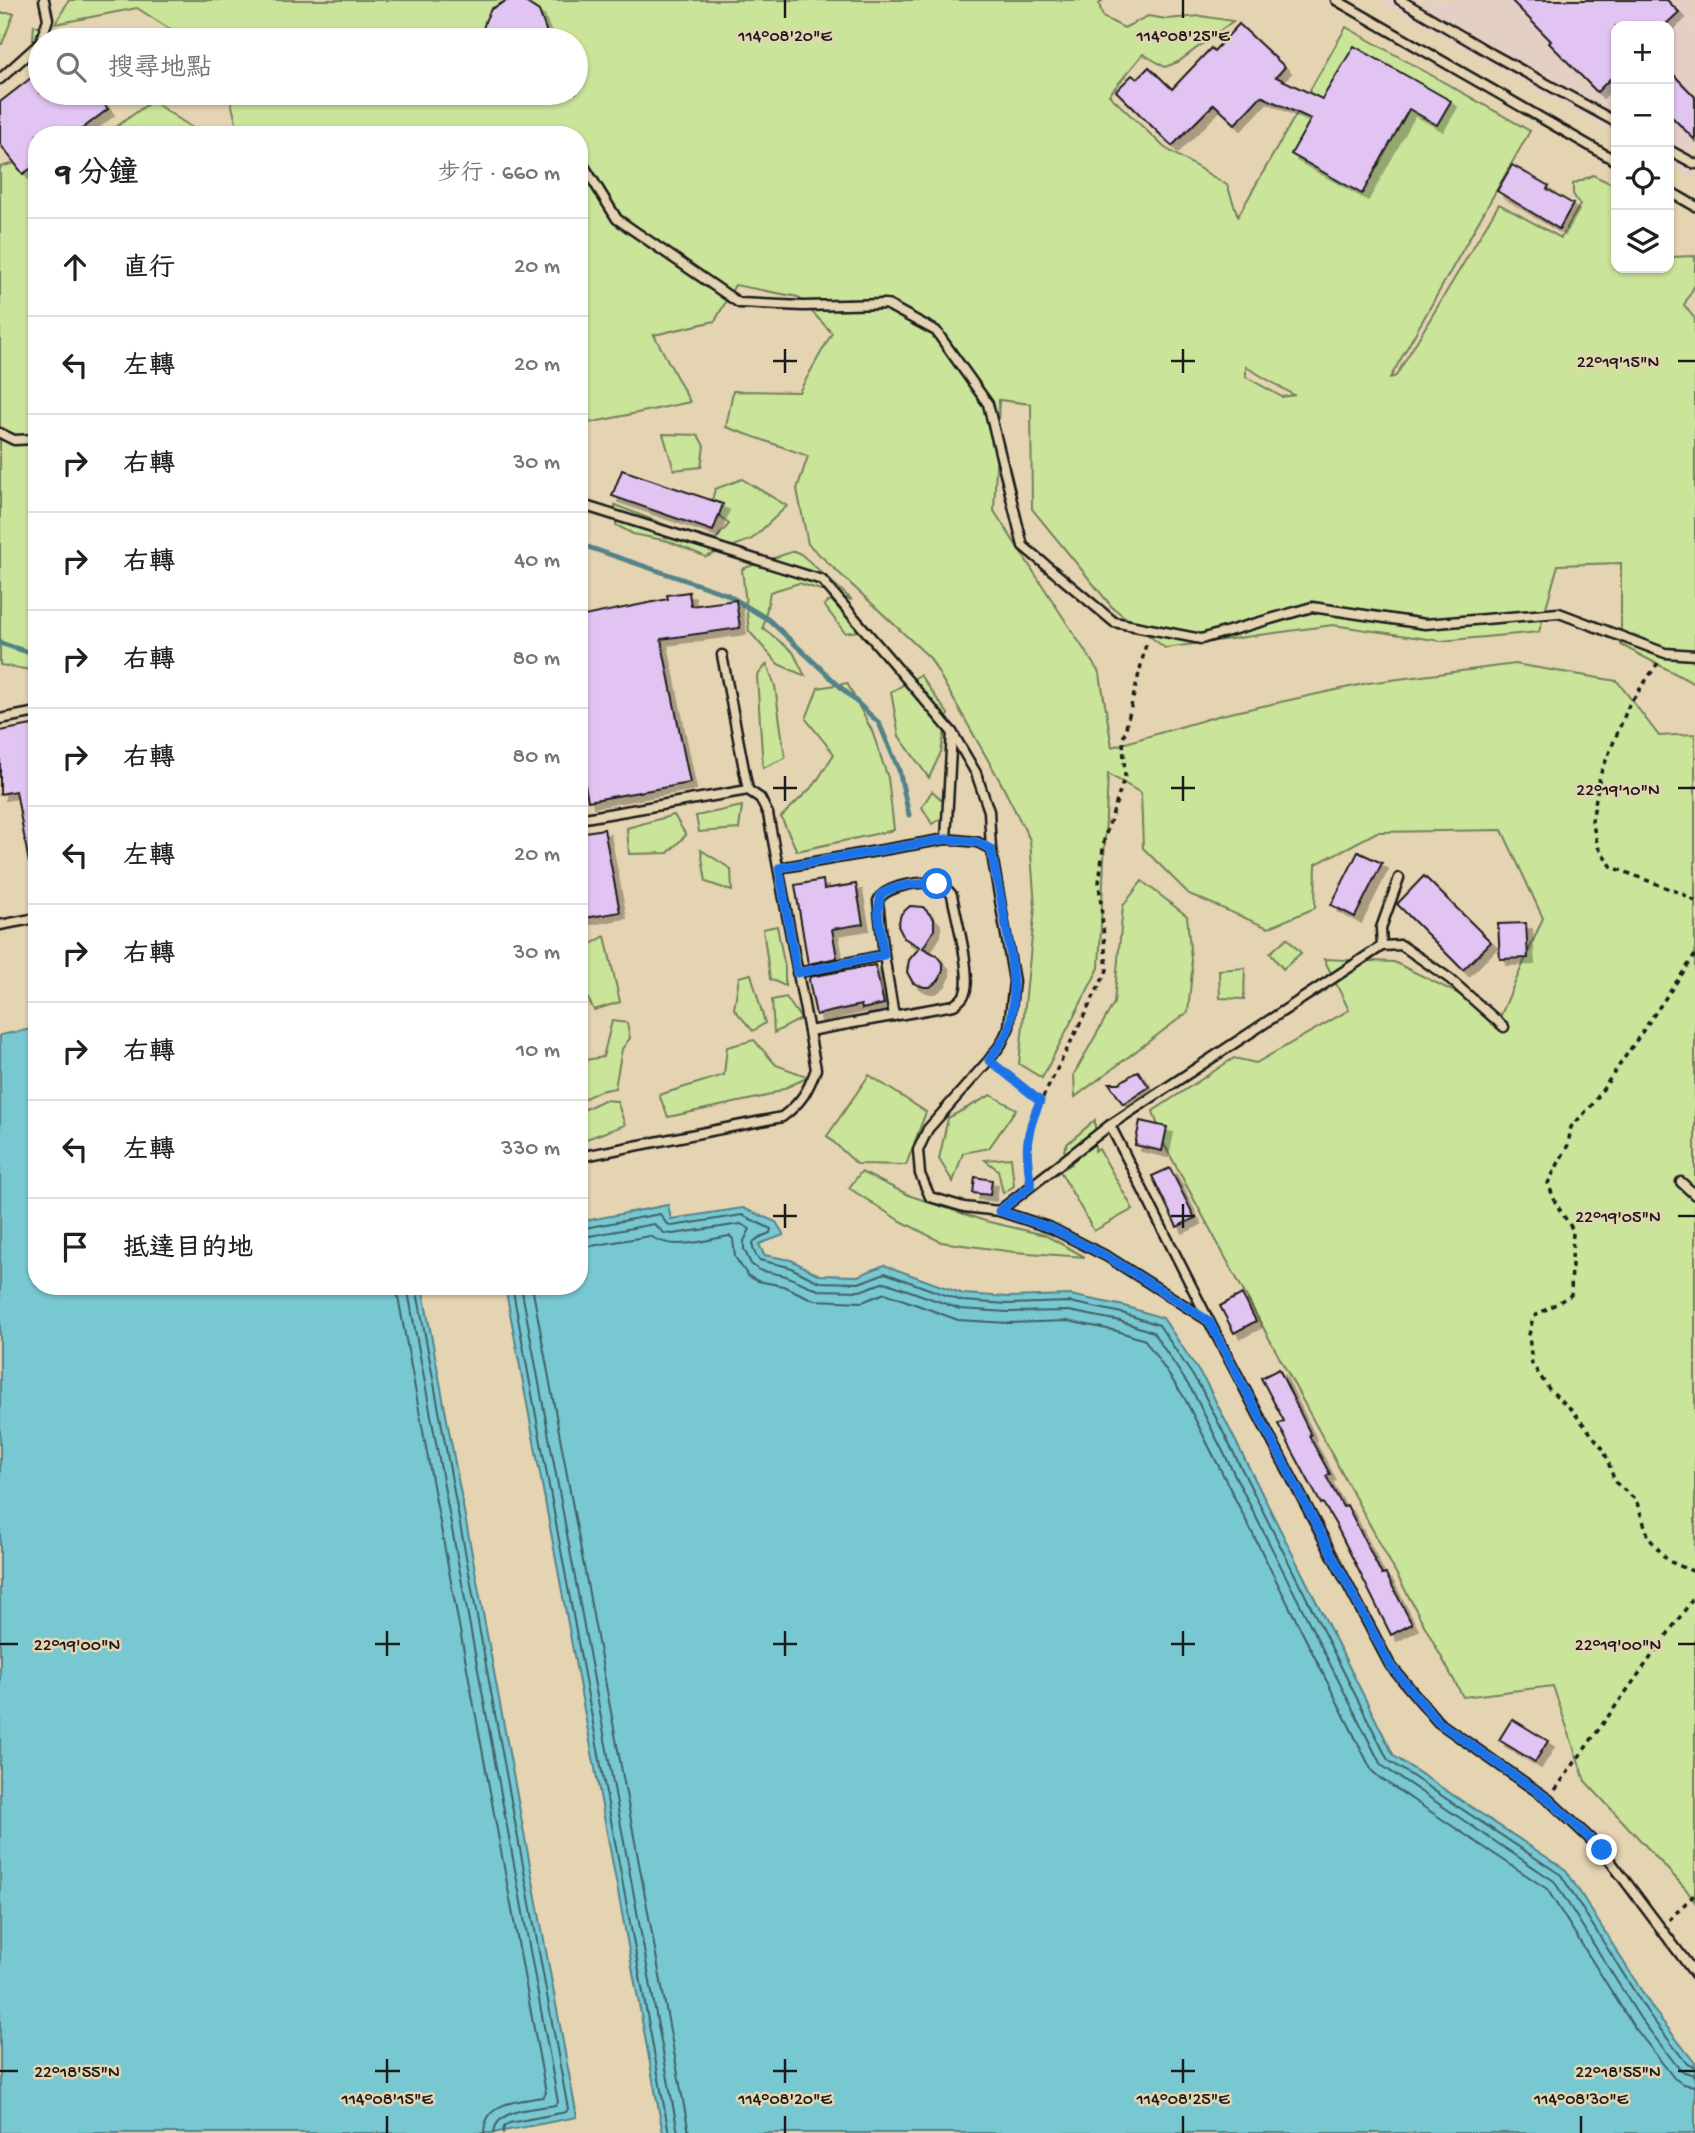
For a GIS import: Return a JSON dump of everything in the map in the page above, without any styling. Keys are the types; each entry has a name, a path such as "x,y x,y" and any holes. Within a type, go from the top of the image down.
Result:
{"lane":[{"path":"44,0 48,19 45,28"},
{"path":"1336,0 1611,158"},
{"path":"1400,0 1611,119"},
{"path":"0,79 28,54"},
{"path":"1674,153 1695,164"},
{"path":"588,172 617,219 739,303 803,306 886,304 936,331 988,404 1023,546 1114,622 1200,639 1312,607 1424,624 1559,613 1665,653 1695,655"},
{"path":"1674,194 1695,206"},
{"path":"0,433 14,440 28,439"},
{"path":"588,507 822,580 952,732 976,773 989,811 991,849 1014,981 1010,1027 1001,1044 928,1129 918,1150 920,1174 930,1197 964,1207 999,1211 1051,1228 1108,1257 1209,1321"},
{"path":"722,655 748,790"},
{"path":"0,719 28,714"},
{"path":"946,839 952,732"},
{"path":"588,817 748,790 760,798 768,814 816,1069 809,1091 799,1104 782,1117 588,1155"},
{"path":"779,868 946,839 977,842 991,849"},
{"path":"1382,946 1381,928 1399,878"},
{"path":"809,1031 894,1016 954,1005 962,999 966,991 967,977 952,895 937,884 925,883 889,889 881,894 878,911 894,1016"},
{"path":"0,925 28,920"},
{"path":"999,1211 1110,1125 1382,946 1401,945 1450,979 1504,1027"},
{"path":"797,973 884,955"},
{"path":"1110,1125 1209,1321 1390,1665 1438,1722 1548,1799 1602,1850 1695,1974"},
{"path":"1681,1182 1695,1195"}],"path":[{"path":"1031,1186 1026,1156 1028,1127 1107,970 1099,883 1104,840 1125,776 1124,740 1150,629"},
{"path":"1665,653 1629,705 1600,775 1591,821 1598,847 1612,867 1695,901"},
{"path":"1695,955 1592,1105 1572,1127 1568,1145 1548,1183 1556,1204 1573,1230 1571,1295 1533,1317 1529,1335 1532,1364 1549,1389 1572,1410 1604,1450 1615,1482 1636,1500 1648,1538 1668,1561 1695,1572"},
{"path":"989,1060 1040,1101"},
{"path":"1548,1799 1695,1596"},
{"path":"1660,1928 1695,1894"}],"shaded area":[{"path":"1378,0 1695,0 1695,180 1674,168 1674,21 1611,21 1611,132"}],"green space":[{"path":"69,0 1103,0 1099,4 1103,17 1124,28 1148,16 1167,19 1201,16 1233,21 1178,62 1165,67 1143,54 1109,95 1165,148 1227,185 1238,216 1346,27 1530,131 1390,378 1396,376 1499,204 1561,238 1580,205 1573,194 1573,184 1593,175 1611,184 1611,273 1674,273 1674,257 1695,256 1695,285 1684,305 1695,319 1695,684 1621,645 1621,563 1558,565 1539,632 1441,641 1333,625 1165,648 1112,607 1032,509 1031,404 999,400 994,511 1100,674 1112,747 1221,715 1368,683 1515,664 1617,681 1659,736 1695,734 1695,1902 1585,1781 1553,1686 1463,1697 1164,1144 1153,1111 1234,1058 1256,1063 1349,1010 1324,959 1394,962 1501,1015 1543,918 1502,830 1377,832 1316,864 1315,908 1268,928 1189,894 1143,848 1141,793 1108,774 1099,968 1042,1078 1019,1064 1035,907 1030,840 1000,781 930,658 808,544 797,489 808,456 726,427 733,391 799,392 832,333 798,297 735,285 715,321 654,335 690,402 588,423 588,126 237,126 232,105 588,105 588,28 168,28 137,8 55,24","holes":["1246,367 1295,395 1282,397 1246,377"]},
{"path":"0,13 14,13 2,44 0,44"},
{"path":"146,105 158,105 190,126 117,126"},
{"path":"28,159 28,670 0,665 0,167"},
{"path":"663,434 698,435 704,446 701,467 674,470"},
{"path":"742,479 787,506 752,539 706,557 668,541 633,534 616,525 615,505 673,528 715,540 729,524 710,508 715,489"},
{"path":"794,551 801,554 852,600 799,583 770,592 763,628 793,652 805,676 778,664 749,631 742,569"},
{"path":"831,600 859,631 845,633 824,605"},
{"path":"767,664 775,686 785,758 763,768 757,676"},
{"path":"920,675 948,714 941,752 929,778 899,736 891,692"},
{"path":"847,683 872,731 888,778 894,830 797,851 781,817 815,784 834,754 806,719 818,688"},
{"path":"932,791 954,811 932,824 922,807"},
{"path":"742,806 739,829 699,832 696,816"},
{"path":"674,815 686,835 668,853 629,854 627,828"},
{"path":"701,850 731,869 732,891 706,882"},
{"path":"1142,881 1187,916 1192,971 1188,1012 1075,1097 1074,1074 1114,1003 1123,906"},
{"path":"777,926 785,968 785,986 770,979 763,929"},
{"path":"605,936 620,1002 594,1010 588,999 588,946"},
{"path":"1287,938 1301,953 1283,969 1270,953"},
{"path":"1245,968 1244,999 1220,998 1219,970"},
{"path":"751,974 765,1023 753,1031 734,1009 739,977"},
{"path":"786,997 801,1019 774,1033 772,1000"},
{"path":"612,1021 627,1023 630,1038 622,1049 615,1088 588,1097 588,1060 603,1057"},
{"path":"754,1040 776,1065 809,1077 767,1096 668,1117 659,1095 724,1075 727,1047"},
{"path":"869,1075 926,1112 906,1165 857,1164 827,1136"},
{"path":"991,1095 1016,1109 989,1148 963,1153 953,1182 939,1159 948,1118"},
{"path":"604,1100 617,1101 625,1125 588,1138 588,1108"},
{"path":"1095,1120 1095,1151 1099,1149 1133,1209 1094,1231 1060,1171 1072,1164 1064,1150 1067,1144"},
{"path":"1011,1158 1014,1186 1003,1193 998,1170 985,1160"},
{"path":"861,1172 911,1196 985,1221 1045,1235 1085,1257 1014,1252 941,1242 897,1219 849,1188"}],"water":[{"path":"28,1030 28,1295 424,1295 577,2117 493,2133 0,2133 0,1035"},
{"path":"668,1205 671,1219 743,1208 776,1222 784,1235 759,1244 764,1255 791,1260 819,1275 858,1276 884,1265 963,1294 1008,1297 1070,1295 1124,1306 1163,1318 1207,1384 1394,1756 1566,1870 1653,2009 1695,2063 1695,2133 663,2133 507,1295 588,1295 588,1220"}],"building":[{"path":"508,0 522,0 539,11 545,28 483,28 491,9"},
{"path":"1511,0 1667,0 1679,12 1669,21 1611,21 1611,78 1597,92 1549,43 1551,41"},
{"path":"1239,24 1285,67 1276,77 1322,99 1354,46 1451,101 1437,125 1409,109 1362,194 1291,154 1311,119 1261,96 1235,124 1214,104 1172,146 1116,91 1132,75 1137,79 1149,67 1172,89 1211,48 1214,51"},
{"path":"1674,75 1695,97 1695,140 1674,119"},
{"path":"28,80 28,105 105,105 108,109 86,126 28,126 28,170 23,174 0,144 0,102"},
{"path":"1512,165 1549,186 1547,189 1573,204 1559,229 1497,191"},
{"path":"622,470 723,504 713,531 612,496"},
{"path":"689,592 691,606 736,600 740,628 661,639 690,783 588,801 588,615 668,599 667,595"},
{"path":"28,726 28,857 16,791 0,794 0,731"},
{"path":"604,829 620,912 588,917 588,832"},
{"path":"1358,852 1382,863 1355,917 1331,905"},
{"path":"1424,876 1491,942 1463,970 1397,904"},
{"path":"823,880 824,889 856,884 863,924 832,929 837,958 808,964 795,885"},
{"path":"910,906 923,907 934,919 934,930 923,948 936,955 943,964 943,970 939,980 930,987 913,983 907,972 909,960 920,947 904,938 898,926 901,914"},
{"path":"1526,923 1528,958 1500,959 1498,924"},
{"path":"875,965 884,1004 862,1009 861,1005 816,1015 810,977"},
{"path":"1138,1071 1149,1087 1123,1104 1109,1083 1119,1083"},
{"path":"1140,1121 1167,1127 1162,1151 1135,1145"},
{"path":"1170,1168 1195,1218 1177,1227 1152,1176"},
{"path":"975,1177 992,1180 990,1195 973,1193"},
{"path":"1242,1294 1256,1321 1234,1333 1220,1306"},
{"path":"1279,1369 1311,1435 1309,1436 1330,1474 1326,1476 1343,1507 1347,1505 1382,1575 1386,1574 1412,1624 1391,1635 1336,1525 1323,1503 1321,1504 1278,1424 1284,1421 1261,1378"},
{"path":"1512,1719 1548,1741 1535,1762 1499,1740"}],"waterway":[{"path":"588,547 726,594 769,620 879,723 899,770 909,815"},
{"path":"0,643 28,652"}],"route":[{"path":"937,884 925,883 889,889 881,894 878,911 884,955 797,973 779,868 946,839 964,839 991,849 1014,981 1010,1027 989,1060 1040,1101 1028,1127 1026,1156 1031,1186 999,1211 1051,1228 1108,1257 1209,1321 1390,1665 1438,1722 1548,1799 1602,1850"}]}
